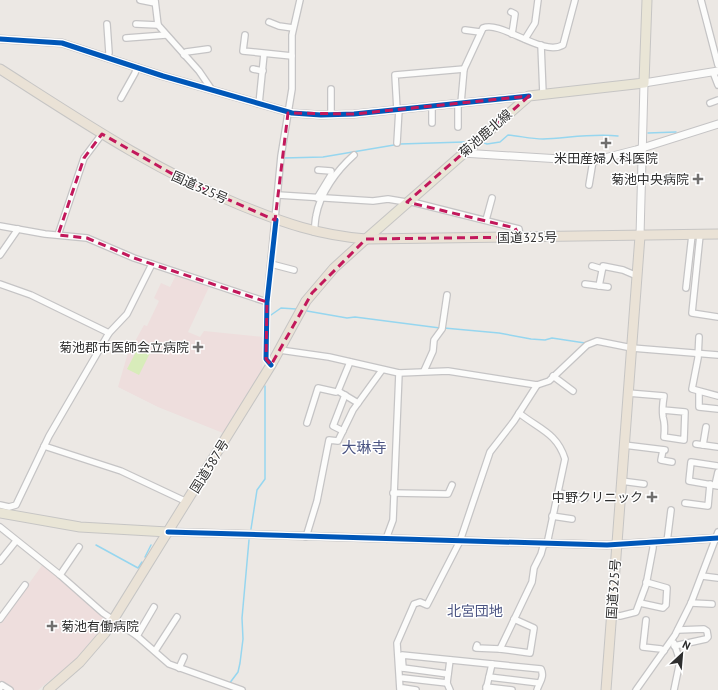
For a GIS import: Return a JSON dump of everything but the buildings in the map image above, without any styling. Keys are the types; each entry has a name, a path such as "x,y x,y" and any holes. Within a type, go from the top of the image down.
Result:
{"highway":[{"name":"国道325号","path":"0,69 102,134 177,177 276,220 314,232 366,239 640,236 606,690"},
{"path":"640,236 718,234"},
{"name":"国道387号","path":"48,690 93,648 114,621 271,365 312,293 334,268 366,239"}],"main road":[{"path":"529,96 644,83 648,0"},
{"name":"菊池鹿北線","path":"366,239 462,153 529,96"},
{"path":"0,512 80,527 168,532"}],"street":[{"path":"140,0 155,2 158,25 212,90"},
{"path":"271,365 266,359 267,302 281,156 292,89 293,28 300,0"},
{"path":"525,39 535,23 538,0"},
{"path":"458,127 464,70 480,32 486,27 512,34 541,45 555,48 562,45 575,0"},
{"path":"701,0 718,65"},
{"path":"511,12 515,14 512,34"},
{"path":"269,22 279,26 293,28"},
{"path":"107,24 109,53 107,58"},
{"path":"136,24 158,25"},
{"path":"465,30 480,32"},
{"path":"126,38 166,35"},
{"path":"245,35 243,51 292,56"},
{"path":"0,39 62,43 288,113 331,115 398,110 529,96"},
{"path":"541,45 543,94"},
{"path":"184,55 186,52 208,49"},
{"path":"259,104 264,54"},
{"path":"121,98 137,67"},
{"path":"253,69 263,71"},
{"path":"397,143 398,110 395,75 464,70"},
{"path":"640,236 644,83 715,71 718,85"},
{"path":"331,89 331,115"},
{"path":"710,103 718,100"},
{"path":"432,106 432,123"},
{"path":"462,153 593,161 643,148 718,124"},
{"path":"58,235 84,158 102,134"},
{"path":"320,198 335,175 354,155"},
{"path":"589,184 593,161"},
{"path":"314,232 320,198 332,174 331,171 318,170"},
{"path":"278,195 373,200 388,199 407,202 515,228 520,232 520,237"},
{"path":"486,220 492,198"},
{"path":"0,226 87,238 152,264 267,302"},
{"path":"0,255 18,229"},
{"path":"686,288 696,235"},
{"path":"696,235 692,313 718,317"},
{"path":"0,505 16,506 44,446 70,398 109,333 127,314 152,264"},
{"path":"271,264 294,270"},
{"path":"592,266 602,269 605,266 626,271 637,276"},
{"path":"599,286 602,269"},
{"path":"0,284 31,295 109,333"},
{"path":"585,284 608,287"},
{"path":"424,371 433,351 434,340 442,329 447,295"},
{"path":"699,337 698,354 692,389 718,396"},
{"path":"402,689 397,643 414,604 420,602 427,605 460,541 490,452 519,413 537,385 553,376 580,351 594,342 632,348 718,355"},
{"path":"280,350 350,362 382,370 399,372 448,371 537,385"},
{"path":"338,391 350,362"},
{"path":"306,536 317,501 329,440 338,441 358,403 382,370"},
{"path":"386,539 392,520 399,372"},
{"path":"553,376 573,391"},
{"path":"307,423 318,388 336,392 338,391 358,403"},
{"path":"699,392 699,407 718,410"},
{"path":"628,393 664,396 663,410 663,416 666,424 664,437 684,440 685,412 663,410"},
{"path":"343,431 333,426 345,396"},
{"path":"500,649 532,582 534,568 546,544 559,493 565,460 562,448 545,429 519,413"},
{"path":"703,445 706,427"},
{"path":"696,444 718,447"},
{"path":"624,445 664,450 661,460 672,462"},
{"path":"44,446 121,471 187,502"},
{"path":"714,485 689,481 691,462 718,466"},
{"path":"685,503 708,506 718,472"},
{"path":"621,481 644,484"},
{"path":"393,493 448,494 452,485"},
{"path":"559,493 585,498"},
{"path":"666,542 671,510"},
{"path":"552,516 572,519"},
{"path":"1,531 60,575 103,614 136,636 169,664 241,690"},
{"path":"168,532 616,545 666,542 717,536 691,603 676,632 636,690"},
{"path":"0,562 16,541"},
{"path":"612,615 633,614 636,612 646,582 653,543"},
{"path":"60,575 79,547"},
{"path":"702,576 718,578"},
{"path":"640,603 663,608 666,605 667,588 646,582"},
{"path":"0,619 2,612 24,585"},
{"path":"691,603 712,604"},
{"path":"136,636 154,607"},
{"path":"155,651 177,617"},
{"path":"476,648 530,652 534,628 514,619"},
{"path":"646,620 643,647 661,649 664,651"},
{"path":"674,646 706,639 708,637 707,631 704,629 676,632"},
{"path":"674,690 680,661 674,646 676,632"},
{"path":"402,689 402,656 541,669 543,673 536,690"},
{"path":"179,668 184,657"},
{"path":"450,660 447,683 450,690"},
{"path":"492,664 486,689 513,690 515,680"},
{"path":"402,668 448,674"},
{"path":"489,677 539,683"},
{"path":"403,678 447,683"},
{"path":"0,686 10,690"},
{"path":"402,689 416,690"}],"highlighted area":[{"path":"529,96 407,202 515,228 520,237 366,239 312,293 271,365 266,359 267,302 134,258 87,238 58,235 84,158 102,134 183,180 275,220 288,113 354,114"}],"shaded area":[{"name":"菊池郡市医師会立病院","path":"177,273 210,285 188,332 200,337 204,331 264,337 262,370 223,433 158,407 118,387 127,356 144,325 147,326 159,301 154,298 161,283 170,287"},
{"name":"菊池有働病院","path":"43,564 108,621 74,661 38,690 13,690 0,684 0,624"}],"green space":[{"path":"139,346 150,353 139,375 127,369"}],"waterway":[{"path":"648,133 676,132"},
{"path":"482,142 487,144 500,142 508,135 534,139 590,135 618,136"},
{"path":"283,158 323,157 400,144 464,142"},
{"path":"271,315 281,308 296,309"},
{"path":"307,311 347,318 355,317 440,328"},
{"path":"444,328 499,333 531,339 545,340 552,338 585,343"},
{"path":"251,529 257,490 265,479 265,386"},
{"path":"229,684 238,672 240,663 243,639 242,618 249,540"},
{"path":"96,545 138,568 142,562"},
{"path":"145,557 151,545"}],"cycle path":[{"path":"0,39 62,43 163,76 292,113 321,115 354,114 529,96"},
{"path":"271,365 266,359 267,302 276,220"},
{"path":"168,532 607,545 718,538"}],"place":[{"name":"米田産婦人科医院","path":"606,143"},
{"name":"菊池中央病院","path":"698,179"},
{"name":"菊池郡市医師会立病院","path":"198,347"},
{"name":"中野クリニック","path":"652,497"},
{"name":"菊池有働病院","path":"52,626"}],"district":[{"name":"大琳寺","path":"364,448"},
{"name":"北宮団地","path":"475,611"}]}
